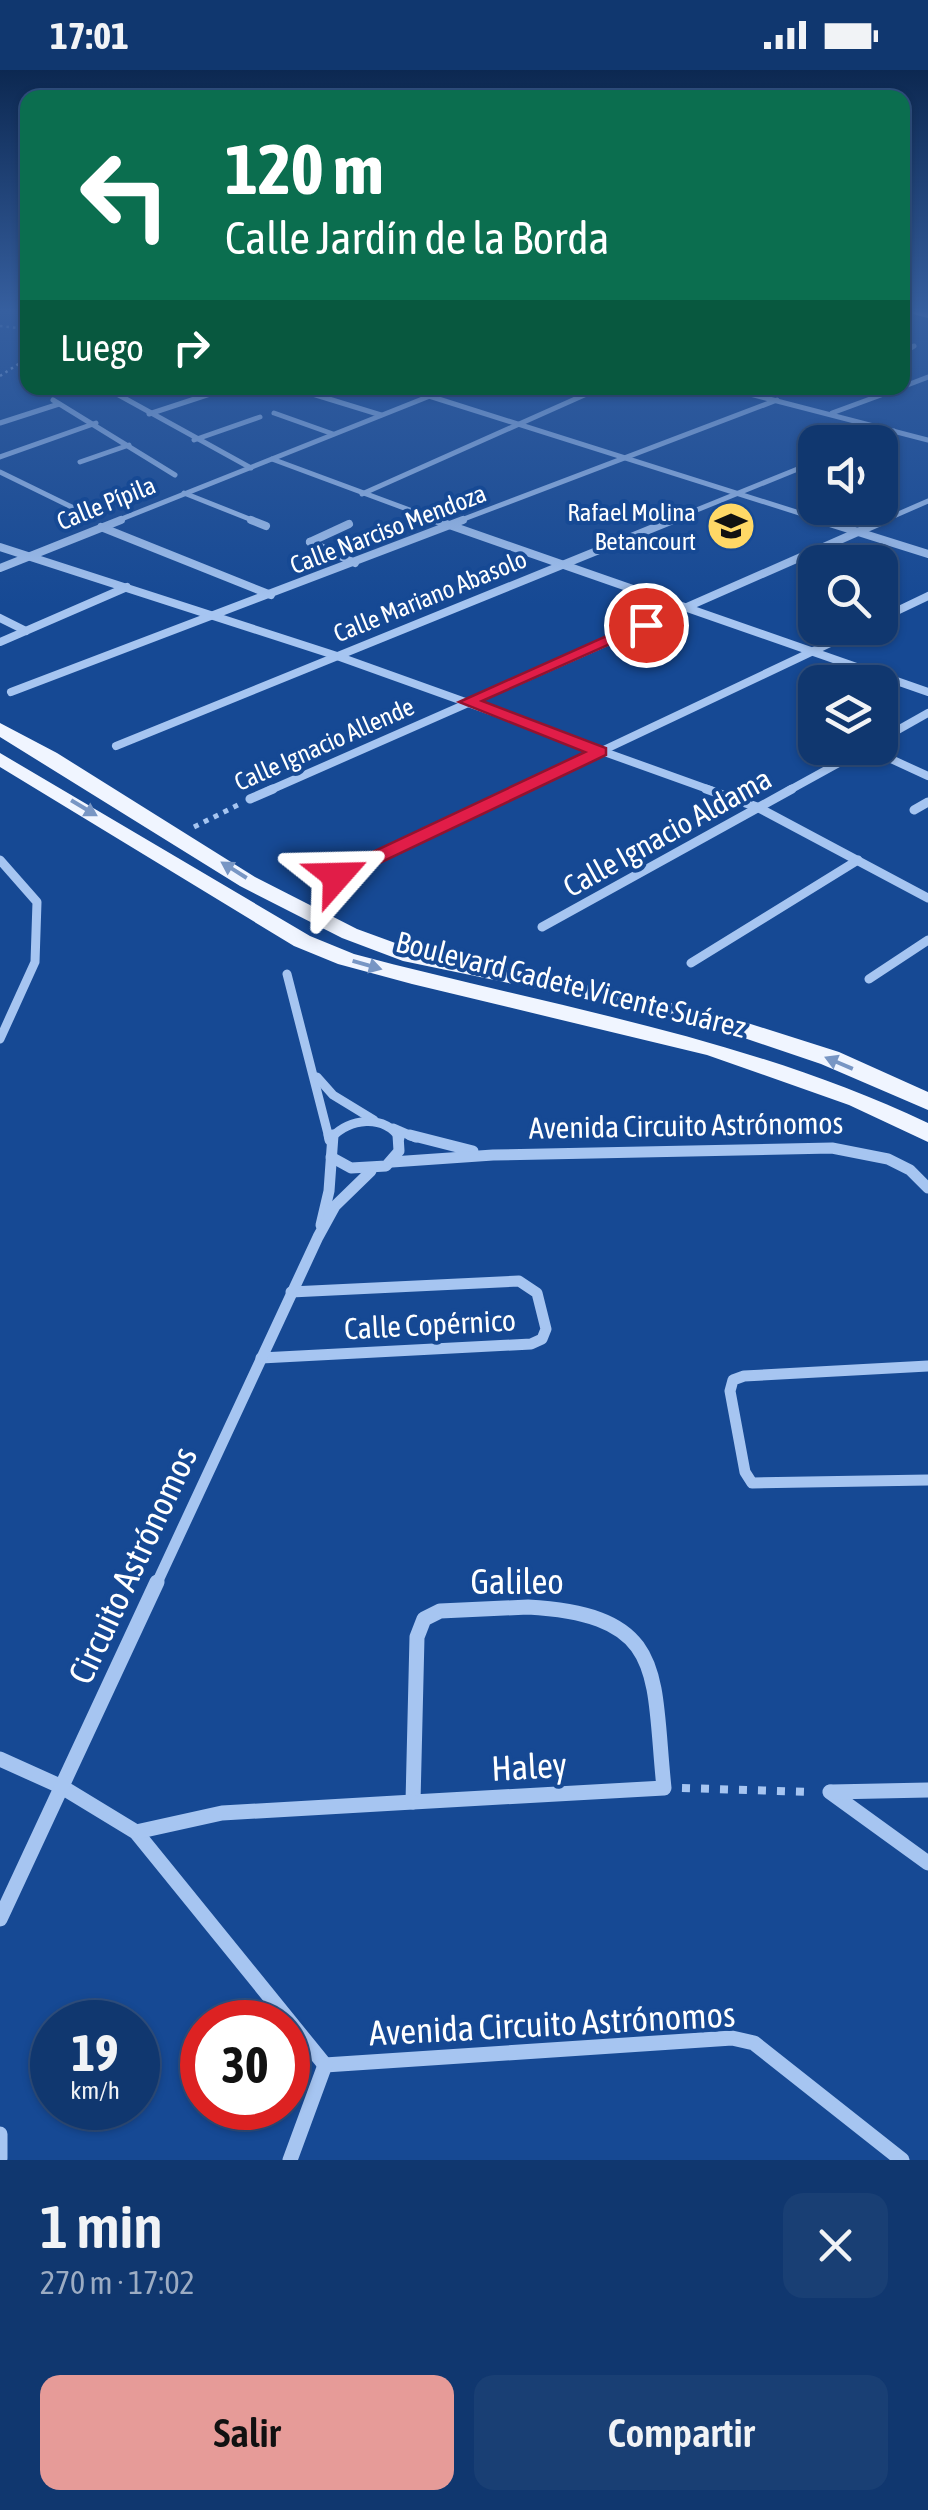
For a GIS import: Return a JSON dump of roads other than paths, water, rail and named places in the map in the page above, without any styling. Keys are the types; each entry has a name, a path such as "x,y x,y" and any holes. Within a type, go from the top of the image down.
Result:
{"main road":[{"name":"Boulevard Cadete Vicente Suárez","path":"0,729 320,923 355,939 403,954 705,1017 830,1058 928,1102"},
{"name":"Boulevard Cadete Vicente Suárez","path":"0,759 302,941 346,959 766,1062 884,1109 928,1133"}],"street":[{"path":"0,423 36,410"},
{"path":"70,410 176,475"},
{"path":"143,410 250,468"},
{"path":"150,414 163,410"},
{"path":"364,410 382,415"},
{"name":"Calle Pípila","path":"0,568 396,410"},
{"path":"471,410 928,554"},
{"path":"362,494 550,410"},
{"name":"Calle Narciso Mendoza","path":"11,692 752,410"},
{"path":"813,410 873,425"},
{"path":"830,414 842,410"},
{"path":"274,412 334,434"},
{"path":"194,440 260,417"},
{"path":"0,456 96,424"},
{"path":"898,432 928,440"},
{"path":"80,462 129,445"},
{"path":"272,459 806,654 928,692"},
{"name":"Calle Mariano Abasolo","path":"116,746 798,468"},
{"path":"0,472 86,514"},
{"path":"184,493 266,526"},
{"name":"Calle Ignacio Allende","path":"250,800 928,501"},
{"path":"349,524 310,542 354,563"},
{"path":"100,527 271,596"},
{"path":"0,547 337,656 757,806 928,898"},
{"path":"0,642 127,587"},
{"path":"898,610 928,596"},
{"path":"0,618 26,631"},
{"path":"337,876 825,645"},
{"path":"898,730 928,713"},
{"path":"898,762 928,776"},
{"name":"Calle Ignacio Aldama","path":"542,926 834,765"},
{"path":"914,810 928,802"},
{"path":"0,860 36,902 36,962 0,1039"},
{"path":"691,964 858,860"},
{"path":"869,980 928,940"},
{"path":"287,974 332,1157 348,1169 371,1171 392,1162 401,1146 392,1128 333,1095 313,1072"},
{"path":"330,1140 353,1122 377,1122"},
{"name":"Avenida Circuito Astrónomos","path":"392,1128 447,1147 493,1155"},
{"name":"Avenida Circuito Astrónomos","path":"392,1162 493,1155 832,1148 888,1159 910,1170 928,1188"},
{"name":"Circuito Astrónomos","path":"318,1237 332,1157"},
{"name":"Circuito Astrónomos","path":"0,1919 318,1237 343,1197 371,1171"},
{"name":"Calle Copérnico","path":"261,1358 531,1344 542,1339 546,1329 536,1292 519,1281 291,1292"},
{"path":"928,1366 744,1376 734,1380 730,1391 744,1472 752,1483 928,1480"},
{"name":"Galileo","path":"413,1802 416,1638 424,1619 440,1611 567,1608 634,1636 645,1649 651,1666 664,1788"},
{"path":"0,1760 62,1786 136,1832 325,2065 290,2160"},
{"name":"Haley","path":"136,1832 222,1814 664,1788"},
{"path":"928,1790 830,1792 928,1863"},
{"name":"Avenida Circuito Astrónomos","path":"325,2065 732,2038 754,2043 902,2160"},
{"path":"0,2134 0,2158"}],"place":[{"name":"Rafael Molina Betancourt","path":"731,526"}]}
